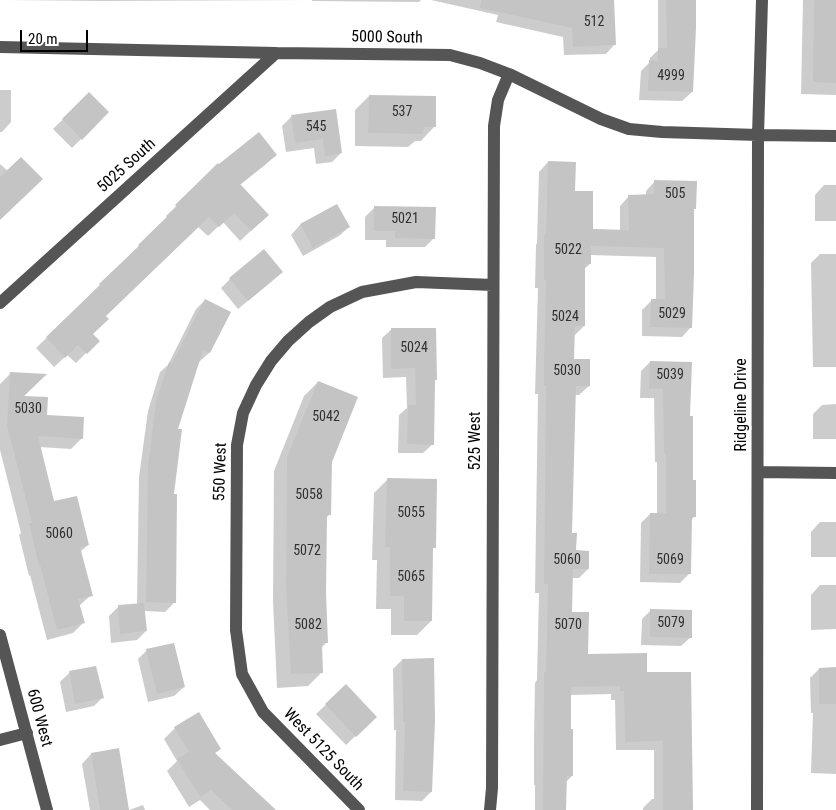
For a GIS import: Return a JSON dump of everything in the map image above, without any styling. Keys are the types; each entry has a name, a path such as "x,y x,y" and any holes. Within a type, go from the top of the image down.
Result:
{"street":[{"name":"Ridgeline Drive","path":"757,810 758,135 762,0"},
{"name":"5000 South","path":"0,47 276,54 450,55 480,63 508,74 601,119 629,129 662,132 836,136"},
{"name":"5025 South","path":"0,302 276,54"},
{"name":"525 West","path":"490,810 492,788 494,126 498,100 508,74"},
{"name":"550 West","path":"263,712 242,674 236,630 236,445 243,414 256,385 271,361 309,322 330,307 362,292 416,282 493,285"},
{"path":"758,472 836,473"},
{"name":"600 West","path":"0,635 48,810"},
{"name":"West 5125 South","path":"263,712 359,810"},
{"path":"0,740 26,733"}],"building":[{"path":"481,0 614,0 616,45 573,47 572,28 480,8"},
{"path":"666,0 696,0 693,92 648,91 649,60 658,61 658,48 667,48"},
{"path":"814,0 836,0 836,83 813,82"},
{"path":"89,92 109,112 82,140 62,119"},
{"path":"369,95 436,96 436,127 424,127 423,134 368,133"},
{"path":"336,109 342,153 325,156 323,139 295,143 291,115"},
{"path":"259,132 277,155 240,184 269,215 251,231 234,213 219,227 209,217 106,316 109,319 93,334 100,341 87,354 78,345 65,358 46,337 139,246 177,207 175,205 218,163"},
{"path":"21,157 43,179 0,220 0,177"},
{"path":"548,161 576,162 575,191 593,191 593,229 629,230 628,195 654,194 654,180 697,181 696,209 694,209 692,328 650,327 651,299 665,299 664,248 591,246 591,264 585,264 585,326 575,326 574,359 590,359 590,386 576,386 572,533 577,533 576,550 589,551 589,569 573,569 572,612 589,612 588,654 647,653 647,672 691,672 693,810 663,810 663,741 625,742 624,691 620,691 620,686 571,687 573,776 567,776 566,810 543,810 544,672 546,672 548,584 544,584 546,280 544,280 544,235 546,235"},
{"path":"337,204 350,227 313,248 300,224"},
{"path":"374,206 436,207 435,239 395,238 395,231 374,231"},
{"path":"264,249 283,272 248,301 229,278"},
{"path":"205,299 231,312 210,353 203,350 178,429 182,429 174,494 177,494 176,603 146,602 148,466 156,401 169,362 172,363"},
{"path":"391,328 436,328 437,380 435,380 434,445 407,444 408,405 416,405 415,368 391,369"},
{"path":"650,361 692,362 690,416 693,416 693,480 696,480 696,517 692,517 691,574 649,574 650,513 666,513 663,389 649,389"},
{"path":"10,372 47,374 24,396 48,397 47,415 84,417 83,439 38,436 54,501 77,496 89,545 80,547 93,596 78,599 85,623 57,630 39,566 29,523 32,523 7,426"},
{"path":"318,381 358,397 332,462 331,515 327,515 326,593 328,643 322,643 323,673 291,674 286,587 287,457"},
{"path":"387,478 437,479 436,548 433,548 432,621 404,621 404,596 390,596 390,547 385,547"},
{"path":"144,603 147,631 120,634 118,605"},
{"path":"650,609 692,610 692,638 650,637"},
{"path":"174,643 185,687 157,694 146,649"},
{"path":"434,658 435,721 432,792 403,791 405,722 403,722 402,659"},
{"path":"96,666 104,698 75,704 69,671"},
{"path":"836,667 836,704 819,704 819,668"},
{"path":"346,684 377,717 356,737 325,704"},
{"path":"199,712 221,749 215,753 276,810 232,810 211,790 200,797 177,759 189,752 174,727"},
{"path":"119,748 129,810 100,810 91,753"}]}
